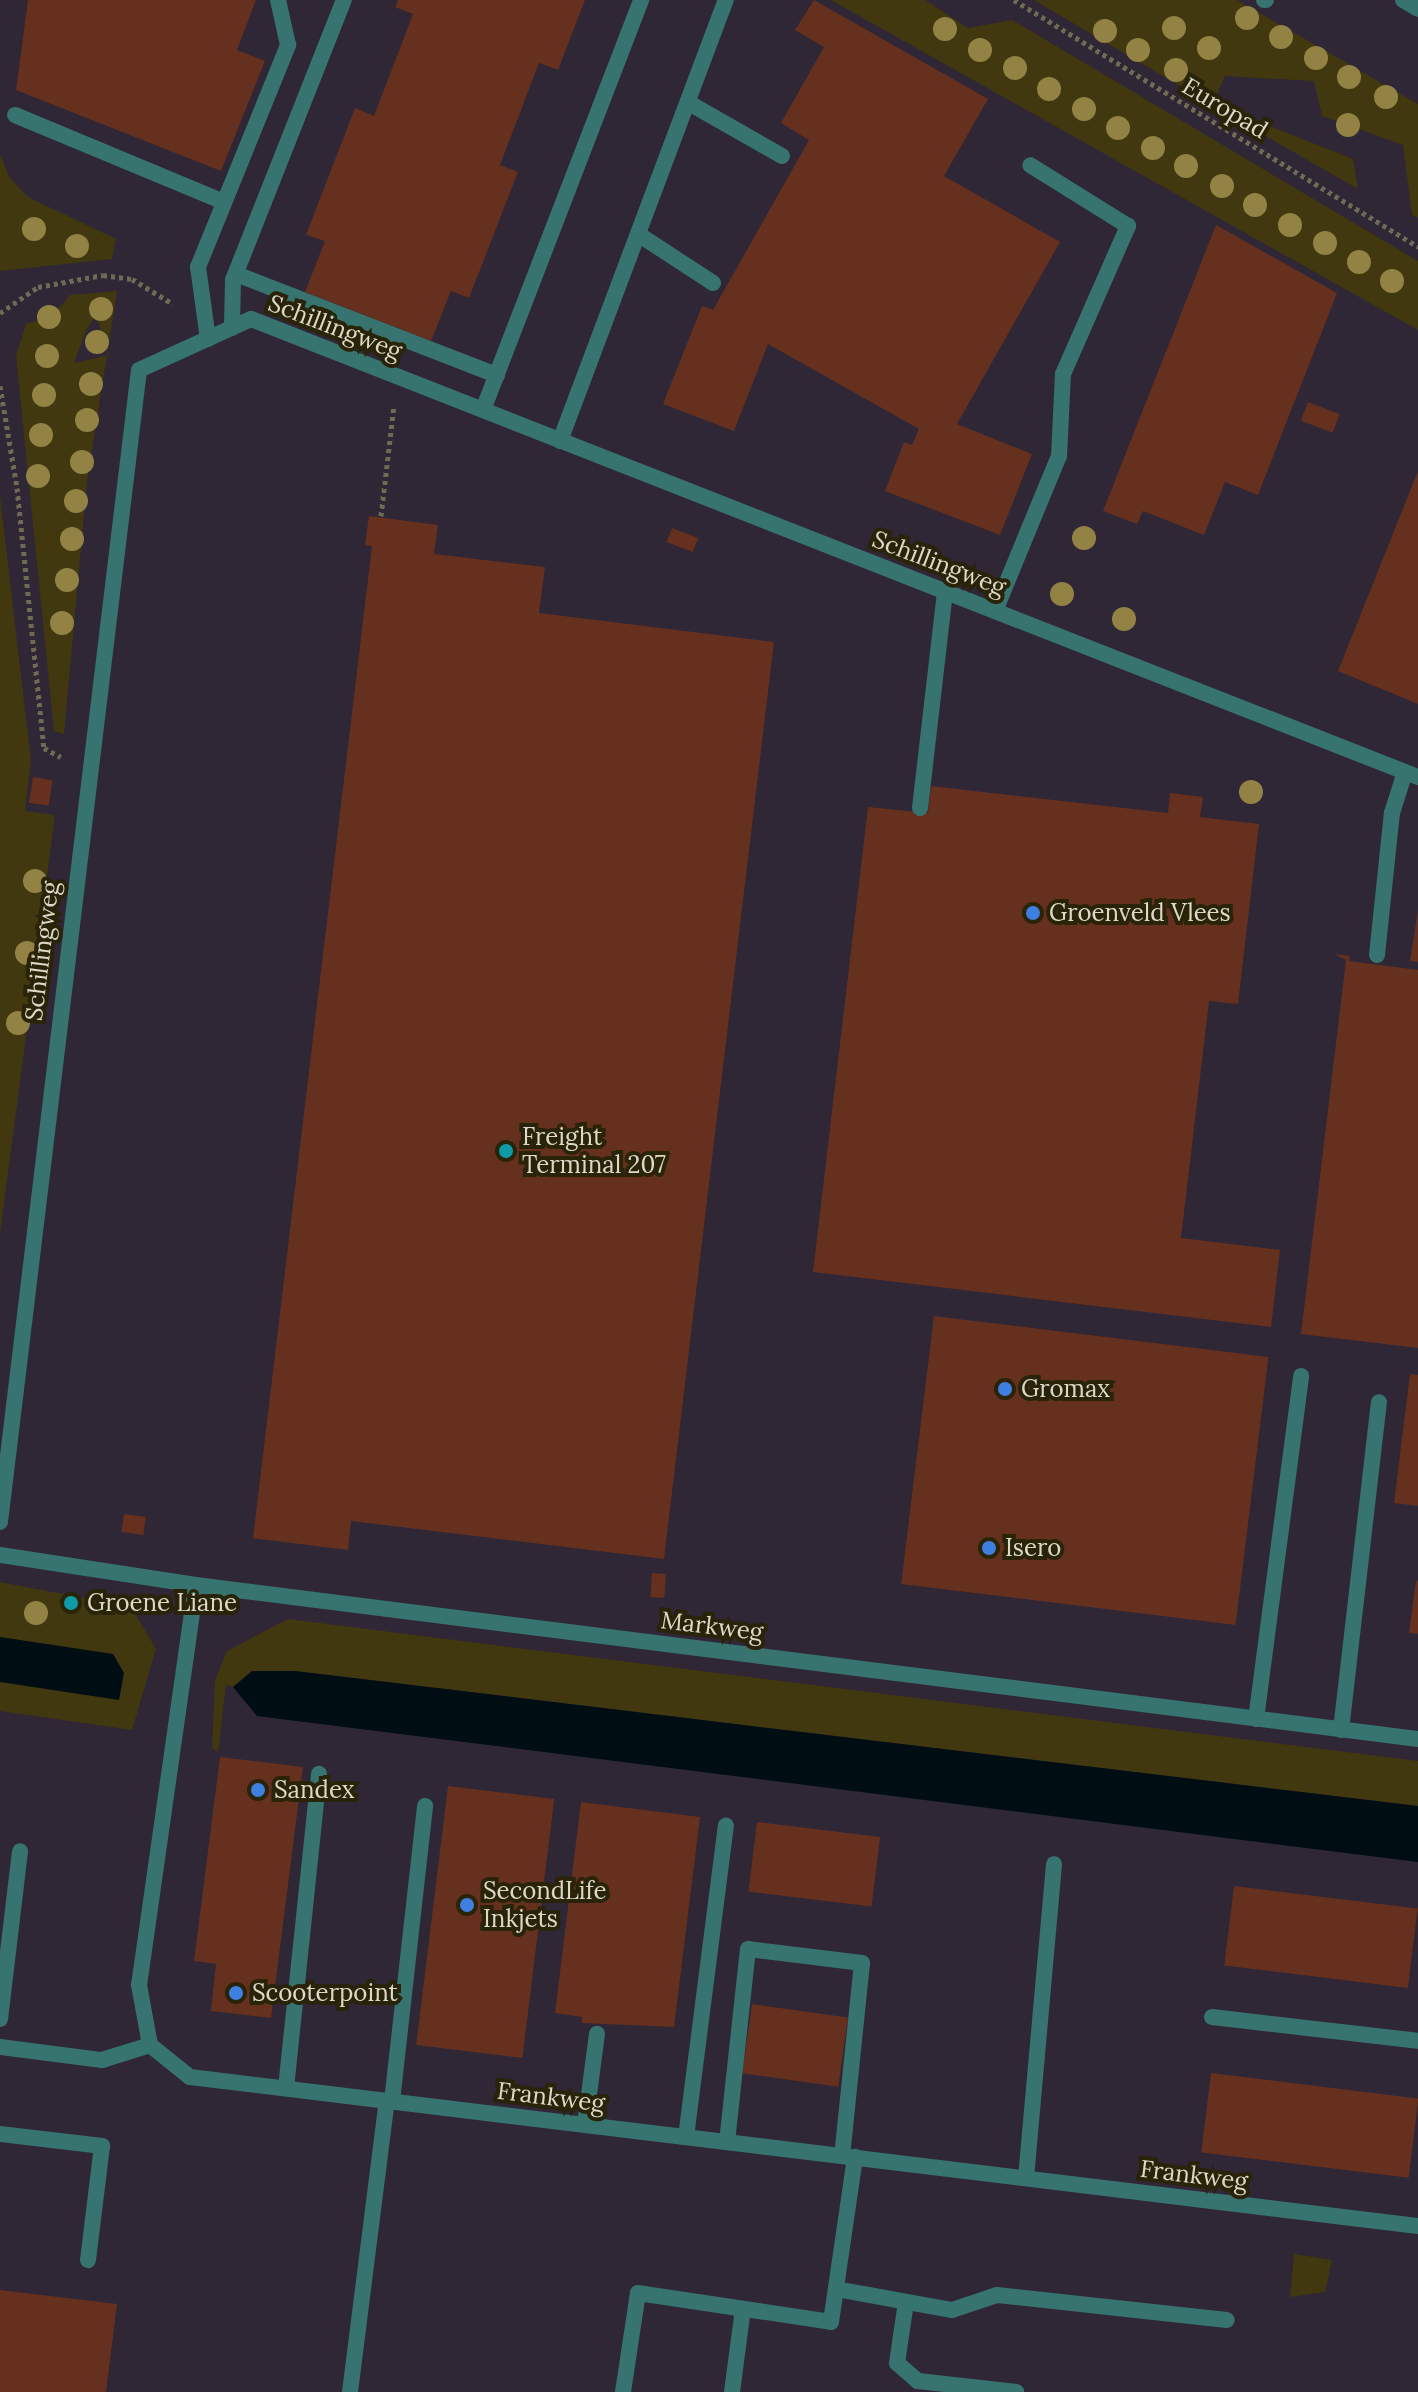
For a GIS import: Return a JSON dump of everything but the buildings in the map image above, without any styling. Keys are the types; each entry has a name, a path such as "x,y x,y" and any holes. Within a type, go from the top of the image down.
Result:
{"street":[{"path":"205,340 198,267 288,45 278,0"},
{"path":"232,328 236,274 344,0"},
{"path":"483,410 641,0"},
{"path":"560,441 641,236 726,0"},
{"path":"1403,0 1418,9"},
{"path":"689,103 782,156"},
{"path":"15,115 224,202"},
{"path":"995,611 1059,456 1063,374 1128,226 1030,165"},
{"path":"641,236 713,283"},
{"path":"236,274 497,375"},
{"name":"Schillingweg","path":"0,1522 87,772 139,370 251,319 1411,774"},
{"path":"920,808 945,592"},
{"path":"1377,955 1392,813 1411,774"},
{"path":"1256,1719 1301,1376"},
{"path":"1341,1730 1379,1402"},
{"name":"Markweg","path":"0,1555 196,1585 1418,1739"},
{"path":"0,2047 102,2060 150,2045 139,1985 196,1585"},
{"path":"286,2088 319,1774"},
{"path":"350,2392 390,2101 425,1806"},
{"path":"686,2137 726,1826"},
{"path":"0,2019 20,1851"},
{"path":"1026,2178 1054,1864"},
{"path":"623,2392 638,2293 831,2322 848,2157 862,1963 748,1949 727,2142"},
{"path":"1212,2017 1418,2041"},
{"path":"585,2125 597,2034"},
{"name":"Frankweg","path":"150,2045 190,2077 1418,2226"},
{"path":"0,2134 102,2146 88,2260"},
{"path":"836,2289 952,2310 997,2295 1227,2320"},
{"path":"906,2302 897,2363 918,2381 1016,2392"},
{"path":"732,2392 743,2309"}],"path":[{"name":"Europad","path":"1014,0 1418,247"},
{"path":"0,313 38,287 103,275 132,279 186,312 205,340"},
{"path":"381,516 398,377"},
{"path":"0,386 17,488 44,748 87,772"}],"shaded area":[{"path":"0,0 1418,0 1418,2392 0,2392"},
{"path":"831,0 925,0 968,28 1012,20 1418,261 1418,330"},
{"path":"1034,0 1237,0 1418,104 1418,218 1412,215 1403,145 1322,116 1314,81 1225,76 1212,105"},
{"path":"1240,114 1353,159 1358,189 1238,120"},
{"path":"0,155 10,178 28,197 116,239 112,259 0,271"},
{"path":"117,291 108,351 96,315 86,331 74,363 107,355 87,482 64,734 54,731 16,356 26,324 51,317 70,295"},
{"path":"0,496 31,761 25,811 55,815 0,1234"},
{"path":"0,1582 131,1607 156,1649 132,1730 0,1711"},
{"path":"288,1619 1418,1761 1418,1806 295,1671 252,1671 233,1687 226,1685 218,1752 212,1748 215,1680 227,1651"},
{"path":"0,1637 113,1654 124,1673 119,1700 0,1682"},
{"path":"252,1671 295,1671 1418,1806 1418,1862 257,1716 233,1687"},
{"path":"1294,2254 1332,2260 1325,2292 1290,2297"}],"place":[{"name":"Groenveld Vlees","path":"1033,913"},
{"name":"Freight Terminal 207","path":"506,1151"},
{"name":"Gromax","path":"1005,1389"},
{"name":"Isero","path":"989,1548"},
{"name":"Groene Liane","path":"71,1603"},
{"name":"Sandex","path":"258,1790"},
{"name":"SecondLife Inkjets","path":"467,1905"},
{"name":"Scooterpoint","path":"236,1993"}]}
